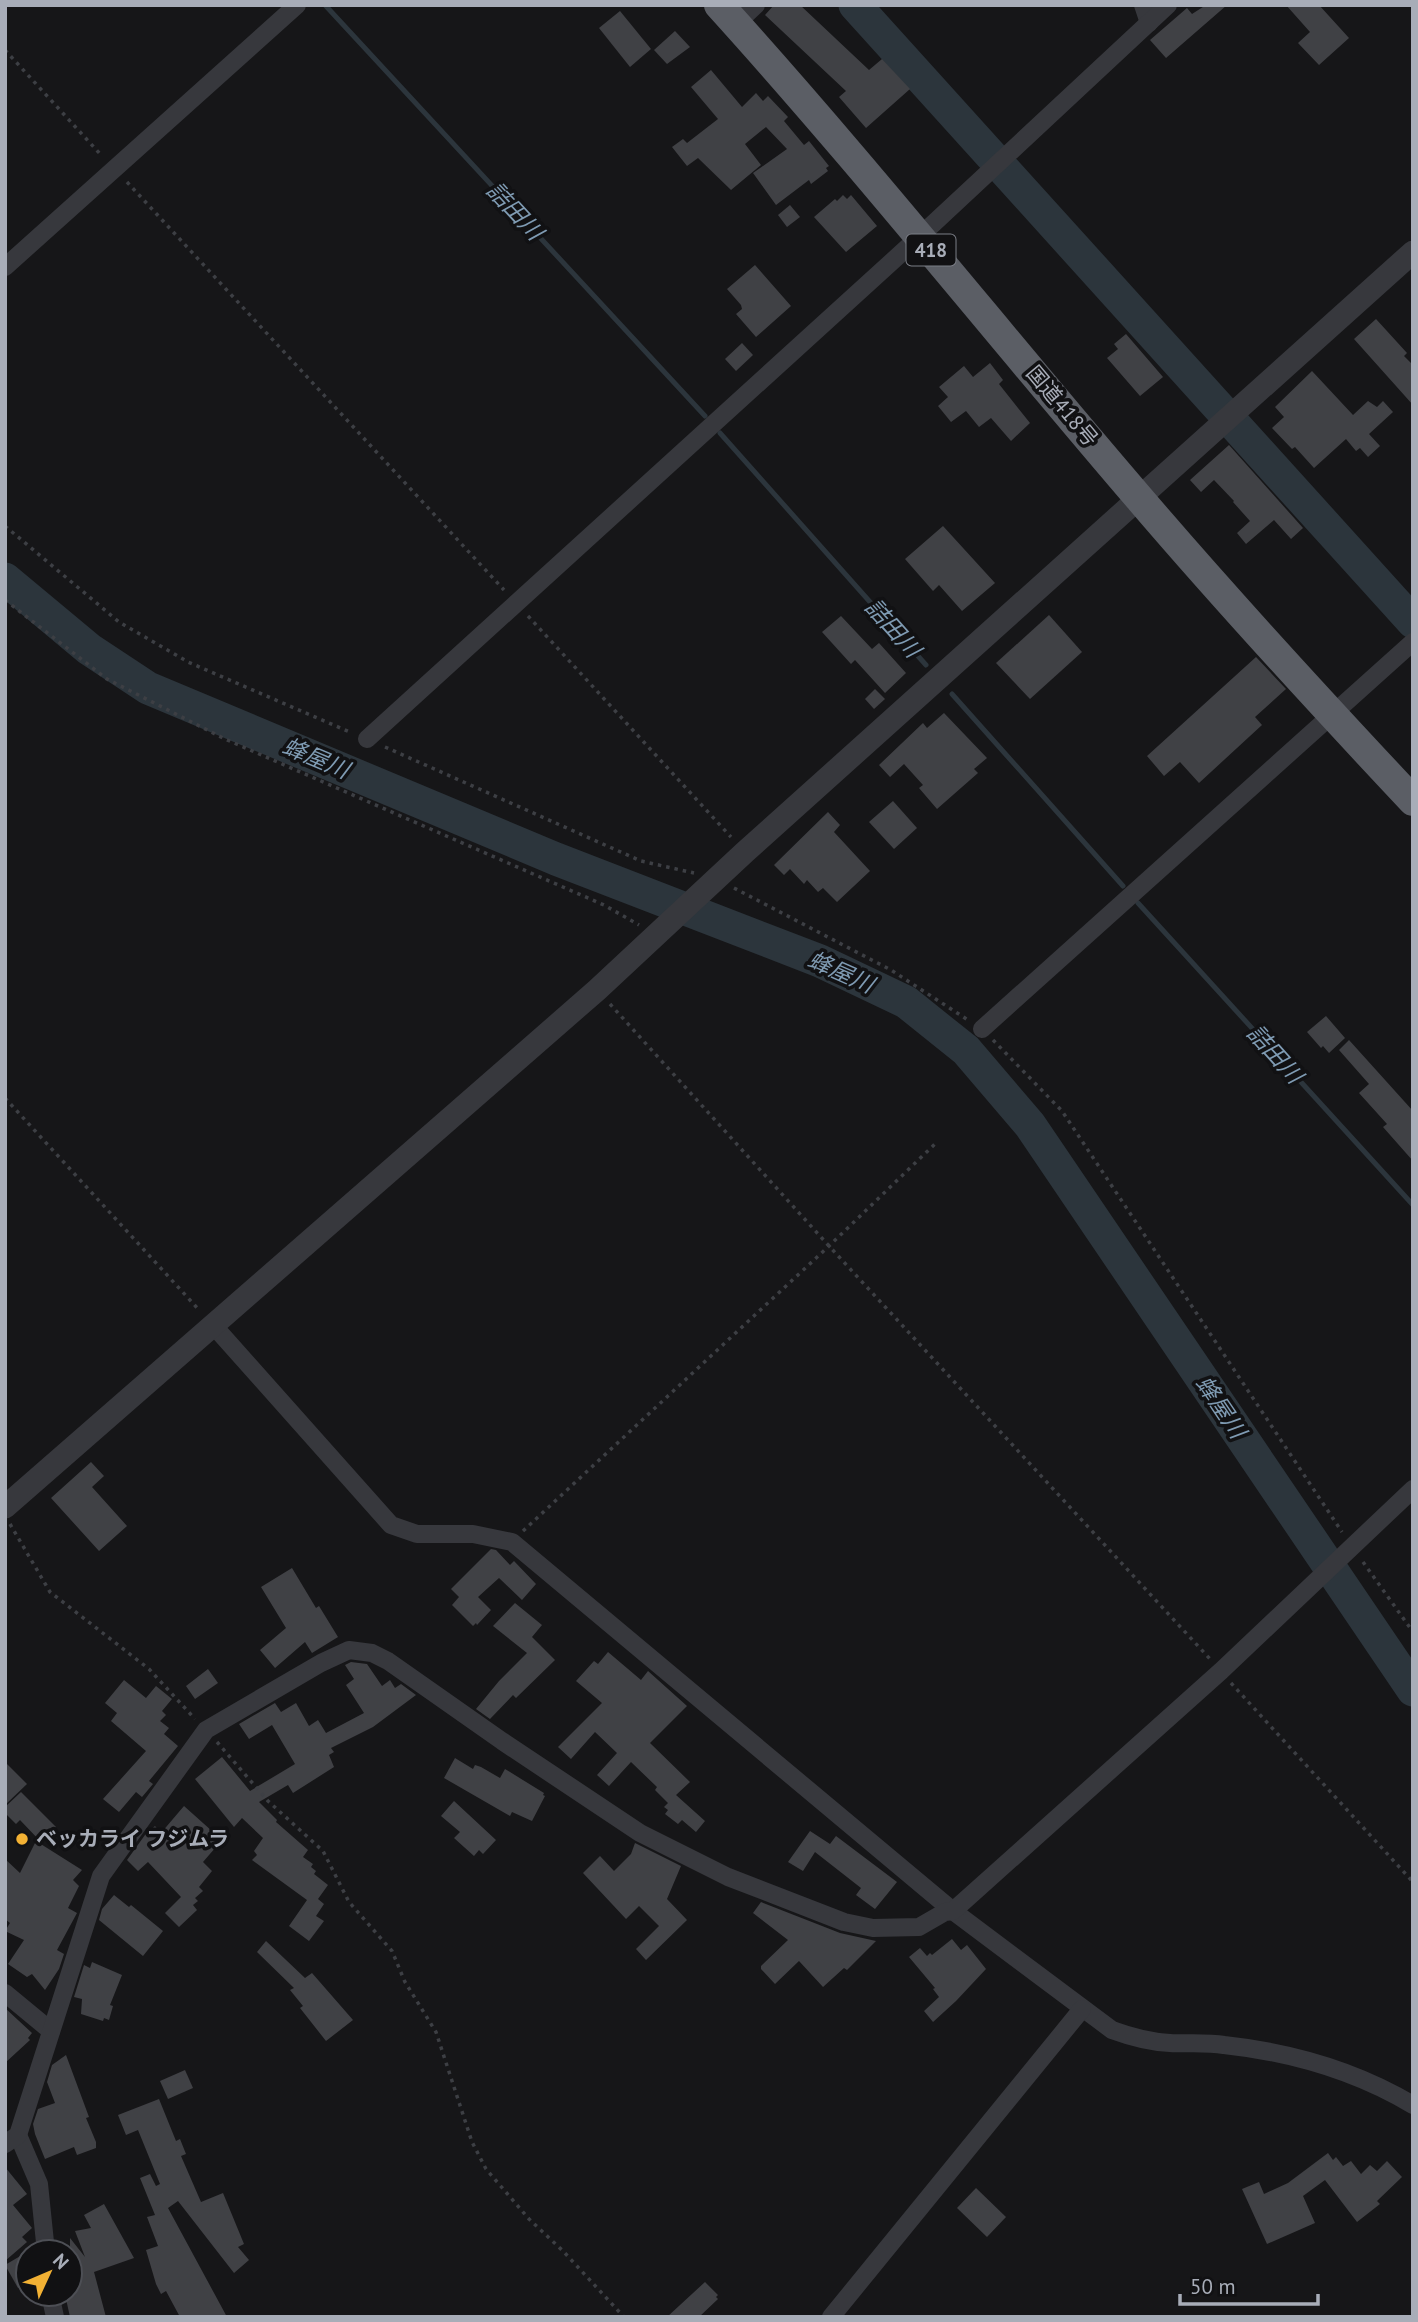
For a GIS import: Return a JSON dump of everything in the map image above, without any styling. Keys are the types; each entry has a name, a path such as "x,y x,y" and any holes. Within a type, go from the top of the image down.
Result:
{"highway":[{"name":"国道418号","path":"737,11 1139,499 1333,716 1413,801"}],"street":[{"path":"5,267 297,5"},
{"path":"1143,5 1149,23"},
{"path":"368,739 920,236 1168,5"},
{"path":"5,1507 597,990 745,852 1413,253"},
{"path":"982,1029 1413,642"},
{"path":"213,1325 391,1525 417,1534 473,1534 512,1542 953,1911 1112,2030 1138,2039 1168,2043 1222,2044 1300,2058 1375,2085 1413,2105"},
{"path":"45,2238 39,2184 12,2139 51,2031 101,1876 206,1730 230,1714 349,1650 372,1653 388,1661 639,1833 728,1877 818,1914 873,1928 919,1927 945,1912 953,1911 1221,1671 1413,1489"},
{"path":"5,1993 51,2031"},
{"path":"831,2317 1082,2009"}],"path":[{"path":"5,50 745,852"},
{"path":"5,526 119,622 188,662 641,861 711,884 891,970 982,1029 1062,1111 1348,1550 1413,1632"},
{"path":"5,600 107,679 225,739 604,905 637,924 659,932"},
{"path":"597,990 1413,1882"},
{"path":"5,1098 213,1325"},
{"path":"512,1542 937,1142"},
{"path":"5,1516 50,1592 149,1669 268,1801 323,1851 349,1902 392,1951 405,1982 436,2032 472,2142 486,2169 624,2317"}],"building":[{"path":"774,5 800,5 869,70 882,59 910,89 866,128 839,97 846,91 765,15"},
{"path":"1206,5 1227,5 1166,58 1150,40 1187,8 1192,14"},
{"path":"1286,5 1319,5 1349,38 1319,65 1298,43 1310,32"},
{"path":"620,11 651,49 630,67 599,28"},
{"path":"675,31 690,47 667,64 654,50"},
{"path":"711,70 742,107 756,93 763,101 768,96 788,117 784,121 804,145 809,141 829,166 826,168 828,171 811,184 809,180 776,205 753,173 787,149 766,127 745,144 761,165 731,190 698,158 687,166 672,147 683,139 687,143 718,119 691,87"},
{"path":"843,195 847,199 851,195 877,226 846,252 814,217"},
{"path":"790,205 800,217 787,227 778,215"},
{"path":"755,265 791,306 756,337 736,314 742,309 741,305 727,289"},
{"path":"1376,319 1407,353 1404,356 1413,365 1413,405 1354,339"},
{"path":"1126,334 1163,377 1140,396 1107,358 1118,349 1114,344"},
{"path":"742,343 753,355 736,371 725,359"},
{"path":"990,363 1003,380 999,384 1030,423 1011,441 991,418 979,427 966,411 951,422 938,406 948,397 939,387 964,366 973,377"},
{"path":"1312,371 1353,415 1368,401 1377,407 1383,401 1393,412 1369,434 1380,446 1368,457 1360,448 1356,451 1346,439 1314,468 1295,447 1292,449 1272,428 1284,417 1275,407"},
{"path":"1229,445 1303,528 1291,539 1274,520 1246,544 1237,533 1250,521 1234,501 1214,480 1201,492 1190,480"},
{"path":"943,526 995,583 962,611 939,585 933,591 905,559"},
{"path":"1049,615 1082,652 1030,699 996,663"},
{"path":"841,616 872,649 879,643 906,673 885,693 855,660 851,664 822,632"},
{"path":"1256,657 1286,689 1255,717 1262,725 1199,783 1180,762 1164,776 1147,756"},
{"path":"875,689 885,699 874,709 865,699"},
{"path":"944,713 987,758 974,769 978,773 937,809 919,788 923,785 904,764 890,777 879,765 923,723 927,728"},
{"path":"893,801 917,828 894,849 869,822"},
{"path":"828,812 840,825 834,832 870,871 837,902 823,888 818,892 807,880 804,884 790,869 784,875 774,865"},
{"path":"1326,1016 1345,1038 1329,1053 1307,1032"},
{"path":"1349,1040 1413,1111 1413,1161 1383,1127 1387,1124 1359,1093 1369,1084 1339,1050"},
{"path":"91,1462 104,1476 92,1487 127,1526 99,1551 51,1498"},
{"path":"491,1549 496,1550 510,1565 514,1561 536,1584 522,1600 499,1578 478,1597 491,1610 473,1626 452,1605 459,1597 451,1589"},
{"path":"292,1568 316,1608 319,1606 338,1637 312,1653 305,1642 275,1668 260,1650 286,1628 261,1587"},
{"path":"515,1603 542,1625 532,1637 555,1660 516,1698 513,1695 490,1719 476,1709 527,1653 493,1626"},
{"path":"608,1652 641,1680 648,1671 687,1706 650,1743 690,1782 676,1795 705,1821 696,1832 682,1820 678,1824 665,1814 668,1810 664,1807 668,1803 655,1790 657,1787 631,1762 609,1786 597,1775 617,1753 595,1732 571,1759 558,1747 602,1703 576,1681 594,1661 598,1664"},
{"path":"351,1662 367,1664 382,1686 390,1680 395,1688 401,1684 416,1695 373,1727 331,1748 334,1752 329,1755 334,1767 293,1793 288,1785 259,1802 276,1822 308,1850 303,1857 313,1864 311,1867 316,1871 314,1874 328,1885 318,1899 324,1904 316,1916 324,1921 309,1941 289,1926 307,1900 252,1860 257,1855 254,1851 263,1838 242,1818 234,1827 195,1779 222,1757 250,1791 295,1764 272,1725 249,1739 239,1724 275,1703 281,1712 296,1703 309,1726 318,1720 326,1733 364,1713 346,1685 354,1679 345,1665"},
{"path":"208,1669 218,1683 195,1699 186,1686"},
{"path":"124,1680 146,1698 156,1686 172,1699 162,1711 166,1715 160,1721 169,1728 164,1734 178,1746 149,1781 153,1784 142,1797 136,1792 119,1812 103,1799 146,1751 111,1721 117,1713 105,1703"},
{"path":"455,1758 473,1769 475,1765 481,1767 500,1778 505,1769 544,1793 545,1796 532,1821 512,1812 510,1816 444,1778"},
{"path":"5,1762 27,1784 5,1805"},
{"path":"21,1792 56,1827 41,1842 20,1820 16,1824 5,1813 5,1807"},
{"path":"454,1801 496,1840 483,1854 479,1850 474,1856 454,1838 460,1832 441,1816"},
{"path":"184,1806 222,1840 203,1862 212,1871 199,1887 203,1891 195,1898 198,1901 193,1905 197,1910 179,1927 165,1913 181,1897 148,1862 138,1871 127,1860 145,1835 155,1826 161,1833"},
{"path":"810,1831 830,1844 836,1836 897,1882 875,1909 856,1895 861,1888 815,1852 803,1871 788,1862"},
{"path":"36,1841 82,1870 73,1880 79,1886 68,1908 77,1913 57,1950 64,1954 59,1969 45,1990 32,1974 27,1977 8,1964 24,1940 5,1931 10,1923 5,1919 5,1859 20,1873"},
{"path":"635,1843 681,1866 667,1899 687,1920 646,1960 636,1949 659,1926 639,1906 626,1919 583,1873 600,1856 614,1871 631,1854"},
{"path":"114,1895 163,1931 143,1956 99,1920 102,1909"},
{"path":"761,1902 840,1933 876,1941 847,1970 844,1968 823,1987 799,1961 775,1984 761,1966 788,1940 753,1913"},
{"path":"952,1939 961,1950 967,1945 986,1969 933,2022 924,2011 939,1997 933,1989 935,1988 909,1957 920,1948 927,1956 930,1953 932,1955"},
{"path":"266,1941 305,1978 312,1973 353,2020 326,2041 300,2008 303,2006 290,1990 294,1988 257,1952"},
{"path":"92,1962 122,1975 110,2005 113,2006 109,2020 104,2018 103,2021 81,2014 82,1999 74,1997 84,1965 90,1968"},
{"path":"5,2008 32,2033 28,2038 30,2040 5,2063"},
{"path":"66,2055 89,2117 86,2118 96,2148 77,2155 74,2147 45,2159 33,2124 38,2109 55,2103 47,2082 52,2065"},
{"path":"185,2070 193,2088 168,2099 160,2081"},
{"path":"159,2099 176,2141 180,2139 186,2154 181,2156 201,2202 223,2193 244,2244 238,2247 249,2260 234,2273 178,2201 168,2208 227,2317 180,2317 166,2291 161,2294 156,2284 146,2250 158,2246 147,2217 155,2215 140,2178 150,2174 156,2186 160,2184 138,2130 126,2135 118,2115"},
{"path":"1328,2153 1333,2160 1336,2157 1343,2166 1351,2161 1361,2174 1370,2165 1377,2171 1387,2161 1402,2177 1377,2201 1380,2204 1357,2222 1325,2180 1303,2196 1315,2223 1267,2244 1242,2189 1259,2182 1264,2194 1288,2183"},
{"path":"5,2167 27,2194 13,2205 32,2228 23,2238 14,2238 14,2253 5,2261"},
{"path":"976,2188 1006,2217 987,2237 957,2208"},
{"path":"104,2204 134,2258 94,2272 106,2317 70,2317 68,2308 84,2308 84,2238 78,2238 75,2231 91,2228 84,2215"},
{"path":"14,2260 14,2281 5,2265"},
{"path":"705,2282 718,2295 718,2299 699,2317 667,2317"}],"waterway":[{"name":"詰田川","path":"325,5 705,416"},
{"path":"855,5 1413,622"},
{"name":"詰田川","path":"720,433 926,665"},
{"name":"蜂屋川","path":"5,579 89,649 148,688 556,859 820,961 906,1002 966,1050 1030,1125 1413,1690"},
{"name":"詰田川","path":"952,694 1123,886"},
{"name":"詰田川","path":"1138,903 1413,1205"}],"place":[{"name":"ベッカライ フジムラ","path":"22,1839"}]}
